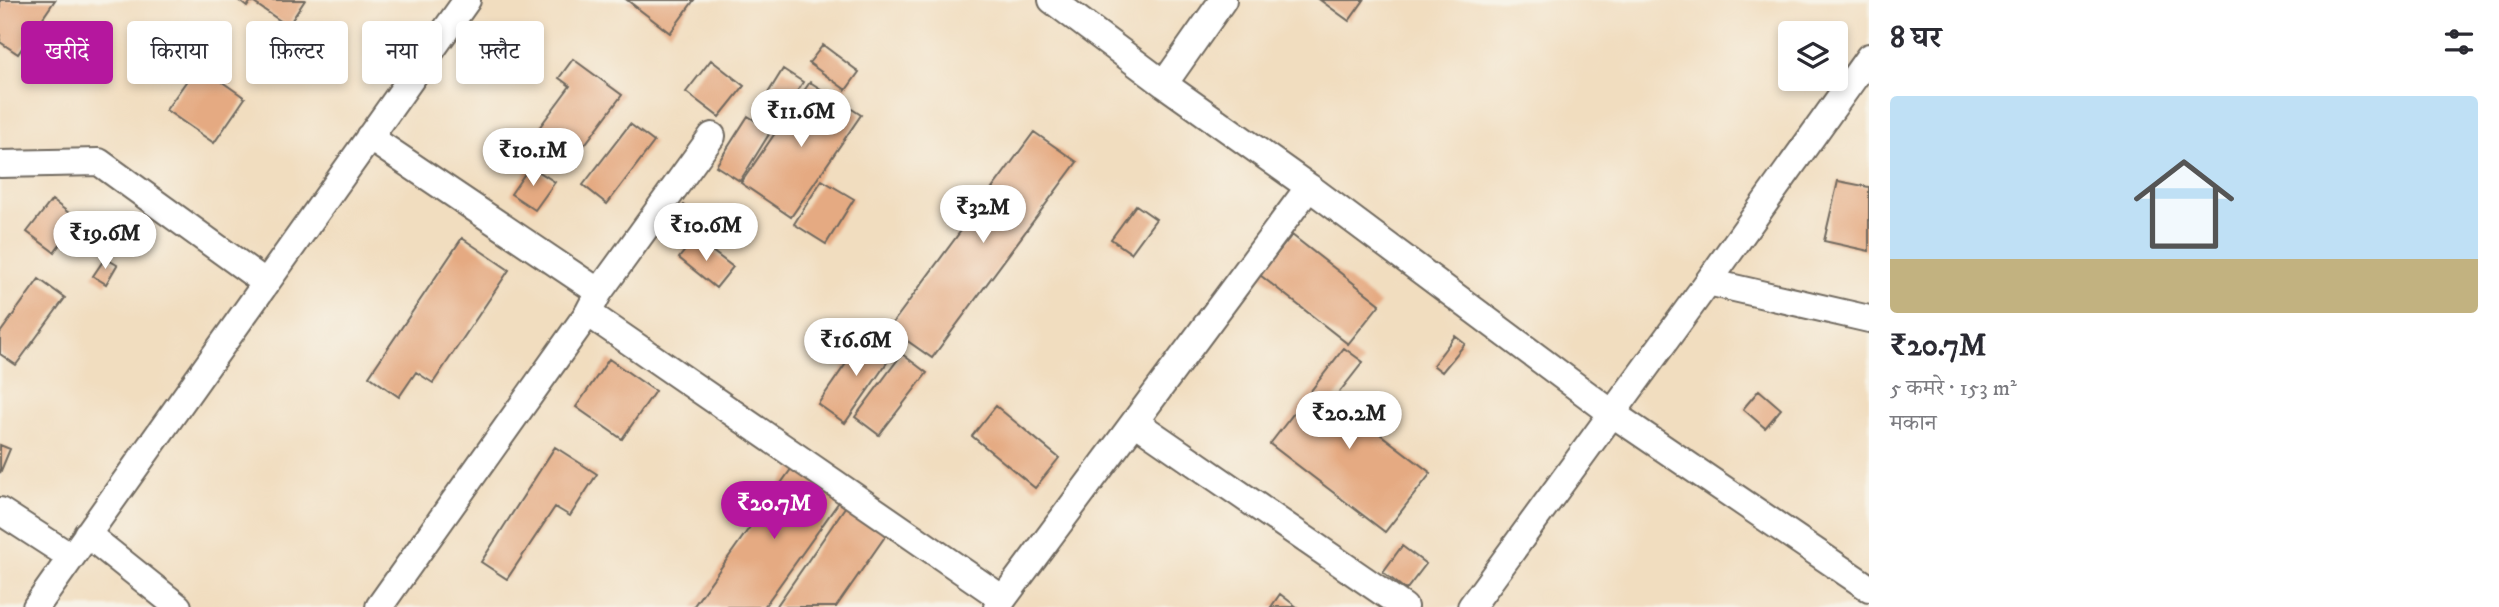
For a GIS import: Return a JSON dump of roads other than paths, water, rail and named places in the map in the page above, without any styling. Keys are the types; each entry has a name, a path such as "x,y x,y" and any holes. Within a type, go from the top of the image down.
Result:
{"street":[{"path":"36,607 467,0"},
{"path":"1052,0 1309,187 1613,414 1869,588"},
{"path":"1164,84 1223,0"},
{"path":"1471,607 1869,57"},
{"path":"379,607 712,136"},
{"path":"369,137 1000,603 1309,187"},
{"path":"0,164 99,162 266,284"},
{"path":"1708,282 1869,319"},
{"path":"1135,422 1404,607"},
{"path":"0,511 71,557"},
{"path":"87,534 178,607"}]}
